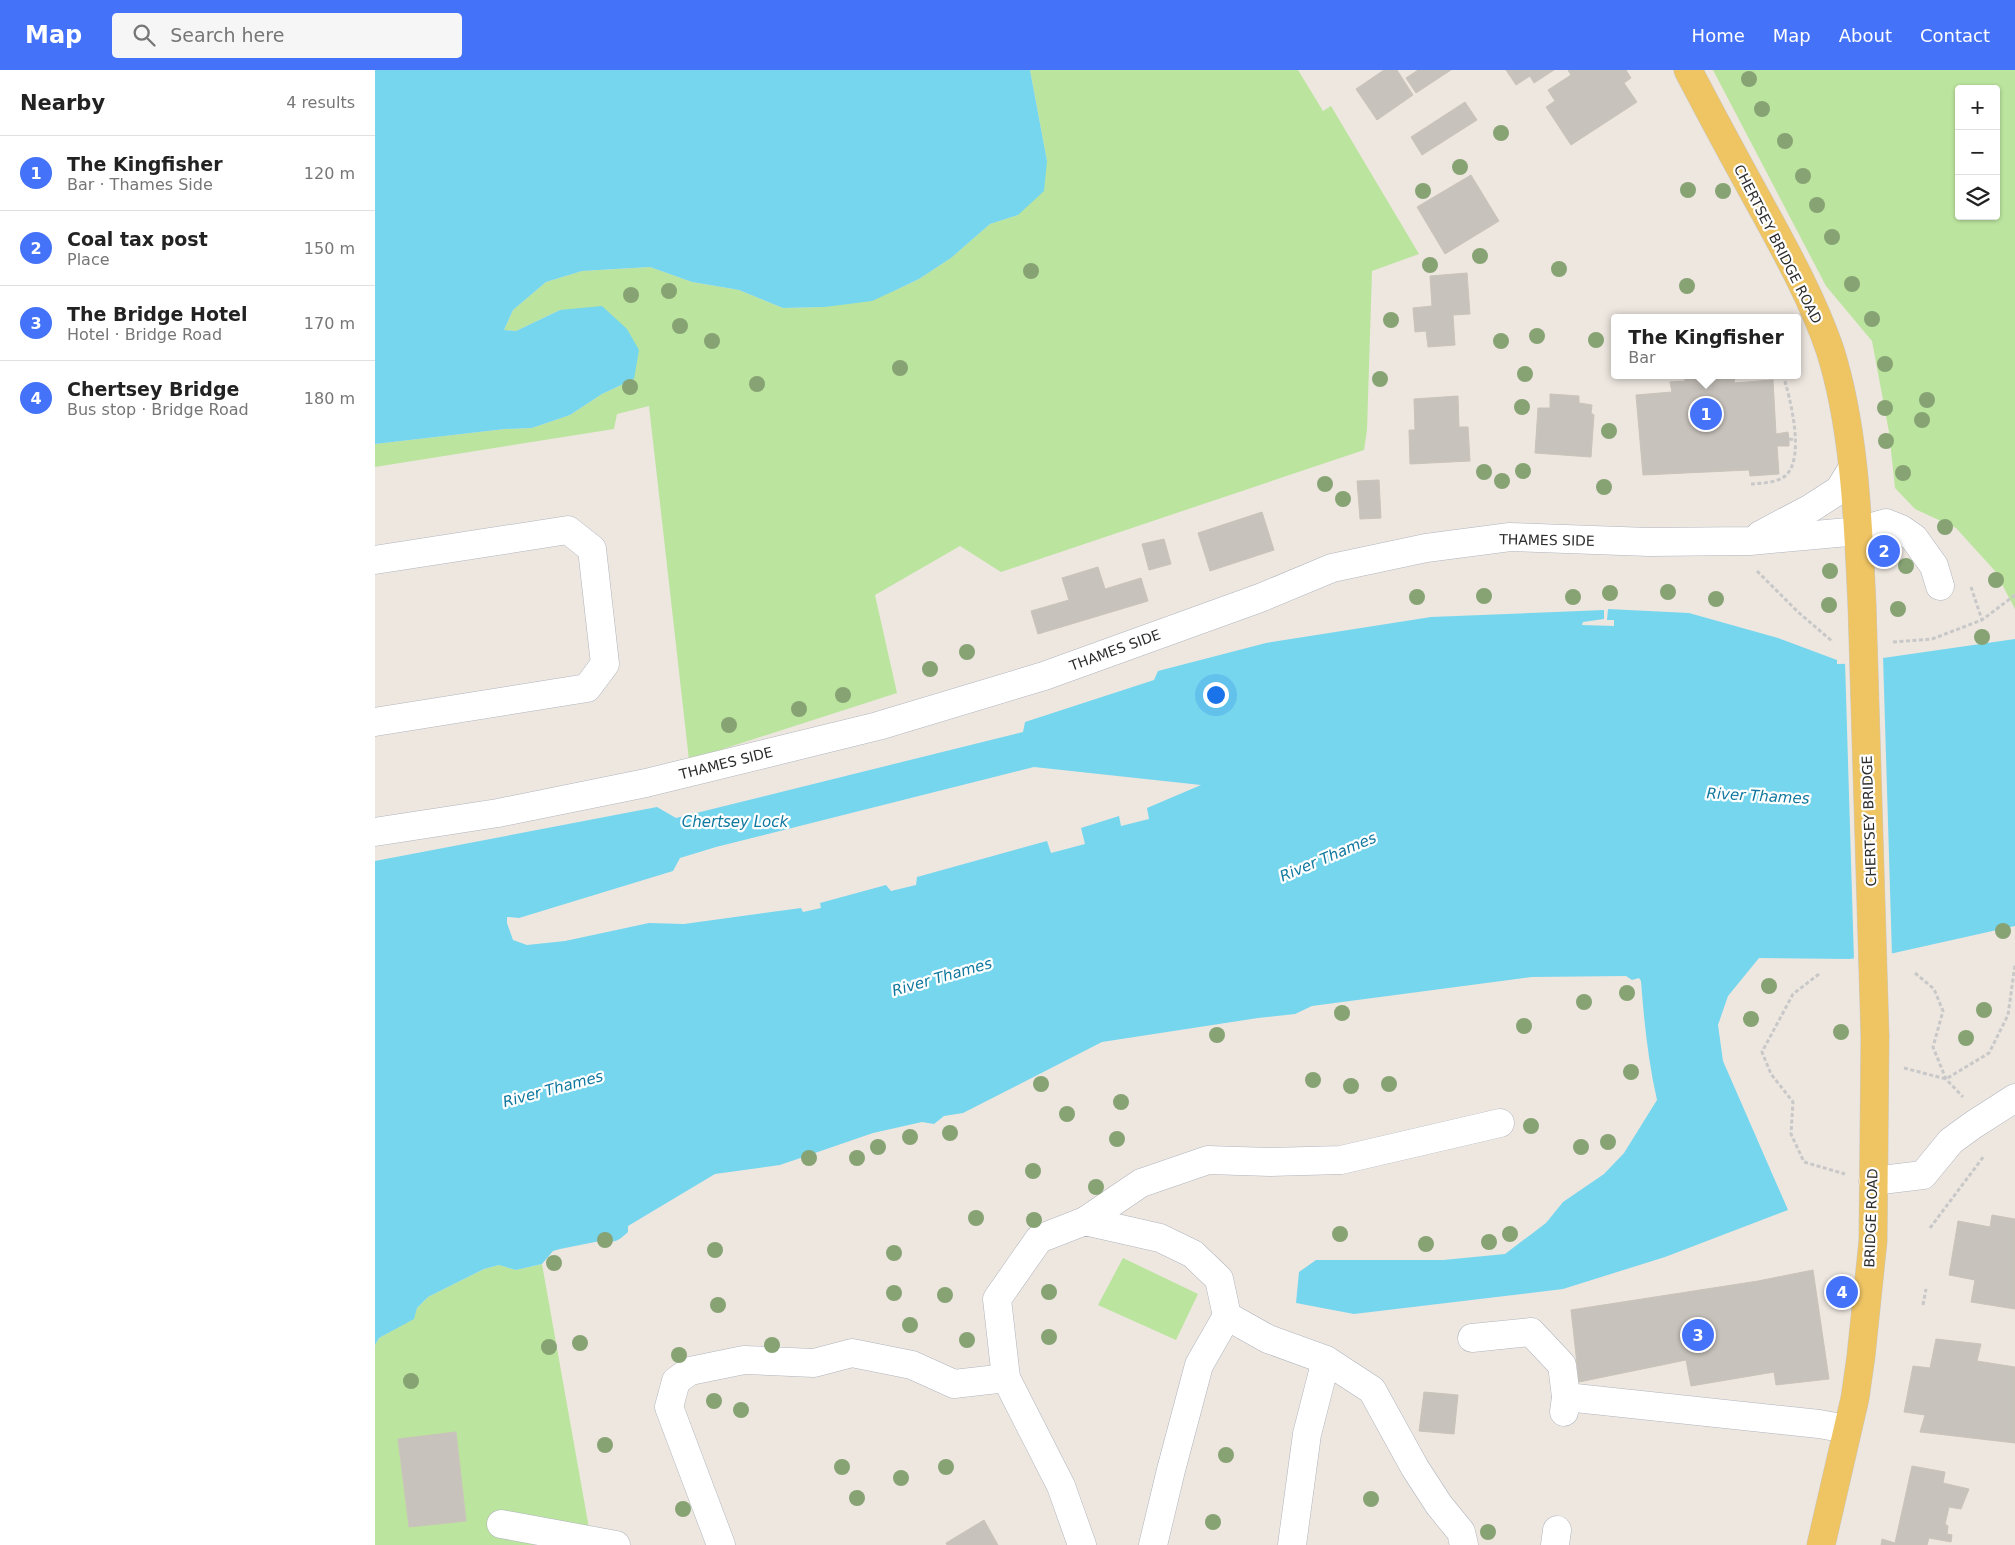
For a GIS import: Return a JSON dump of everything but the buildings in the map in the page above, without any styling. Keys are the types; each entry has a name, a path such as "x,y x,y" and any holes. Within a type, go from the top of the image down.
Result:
{"main road":[{"name":"CHERTSEY BRIDGE ROAD","path":"1688,70 1786,252 1819,322 1830,351 1843,408 1852,469 1859,531 1862,605"},
{"name":"CHERTSEY BRIDGE","path":"1862,605 1875,1037"},
{"name":"BRIDGE ROAD","path":"1821,1545 1855,1398 1861,1356 1873,1241 1863,1179 1875,1037"}],"street":[{"path":"1751,553 1811,508 1839,490 1852,469"},
{"name":"THAMES SIDE","path":"375,832 499,813 646,783 878,726 1044,676 1260,598 1332,568 1426,548 1510,537 1649,542 1751,553 1859,531 1886,523 1901,529 1914,538 1934,566 1940,586"},
{"path":"375,560 568,530 592,549 605,664 587,688 375,722"},
{"path":"1863,1179 1923,1175 1951,1141 2015,1098"},
{"path":"1081,1545 1061,1486 1006,1378 997,1299 1039,1239 1085,1221 1141,1182 1208,1160 1270,1162 1341,1160 1500,1123"},
{"path":"1085,1221 1160,1238 1193,1254 1219,1279 1227,1316 1199,1366 1153,1545"},
{"path":"1227,1316 1268,1339 1326,1360 1372,1390 1415,1468 1439,1505 1461,1532 1464,1545"},
{"path":"1472,1338 1531,1332 1562,1365 1565,1404 1819,1424 1847,1429"},
{"path":"721,1545 669,1407 676,1381 690,1371 744,1360 813,1363 851,1353 913,1365 953,1384 1006,1378"},
{"path":"1292,1545 1307,1434 1326,1360"},
{"path":"501,1524 617,1545"}],"path":[{"path":"1751,484 1765,483 1785,476 1791,465 1796,440 1789,392 1784,379"},
{"path":"1789,439 1796,440"},
{"path":"1751,553 1798,612 1837,645"},
{"path":"1889,643 1932,639 1982,620 2015,595"},
{"path":"1901,1068 1945,1079 1989,1053 2008,1015 2015,965"},
{"path":"1915,973 1934,989 1943,1011 1933,1046 1945,1079 1965,1099"},
{"path":"1819,974 1793,994 1762,1052 1771,1074 1793,1102 1791,1134 1804,1162 1863,1179"},
{"path":"1930,1228 1983,1157"},
{"path":"1923,1305 1926,1289"}],"green space":[{"path":"1030,70 1298,70 1323,111 1331,106 1419,254 1372,271 1367,430 1364,450 1001,572 960,546 875,595 897,693 689,760 649,406 617,414 614,429 375,467 375,444 505,429 532,428 570,415 602,394 634,379 560,310 516,331 504,330 513,310 546,282 582,271 650,267 692,282 739,290 783,308 825,307 896,290 919,279 951,258 990,224 1018,215 1047,161"},
{"path":"1713,70 2015,70 2015,609 1995,571 1956,528 1915,509 1895,488 1889,432 1872,341 1826,286"},
{"path":"1123,1258 1198,1294 1176,1340 1098,1305"},
{"path":"542,1264 592,1545 375,1545 375,1345 379,1338 413,1319 417,1308 428,1297 484,1269 499,1265 516,1270","holes":["456,1433 466,1520 409,1527 398,1439"]}],"water":[{"path":"375,70 1030,70 1047,161 1044,191 1018,215 990,224 951,258 919,279 872,301 825,307 783,308 739,290 692,282 650,267 582,271 546,282 513,310 504,330 516,331 560,310 602,306 627,329 639,350 634,379 602,394 570,415 532,428 505,429 375,444"},
{"path":"1608,609 1689,613 1778,638 1837,660 1837,664 1883,663 1883,658 2015,639 2015,926 1885,955 1849,959 1759,958 1728,996 1718,1025 1723,1061 1788,1210 1665,1257 1563,1289 1354,1314 1296,1303 1299,1272 1316,1260 1443,1260 1505,1254 1546,1223 1563,1202 1604,1174 1624,1153 1657,1100 1643,1011 1641,981 1639,978 1632,980 1626,976 1532,977 1312,1006 1295,1014 1102,1042 963,1113 944,1116 934,1124 922,1122 873,1133 780,1165 715,1174 628,1226 628,1232 618,1240 605,1240 553,1251 542,1264 516,1270 499,1265 484,1269 428,1297 417,1308 414,1319 379,1338 375,1345 375,861 657,807 676,818 1023,732 1025,722 1154,680 1158,671 1266,643 1431,617 1604,610 1604,619 1583,622 1582,625 1614,626 1614,620 1607,620","holes":["1034,767 1201,785 1147,808 1149,819 1121,826 1119,816 1081,828 1085,844 1051,853 1047,841 917,877 916,885 891,891 886,885 820,903 821,908 803,912 801,908 684,924 649,923 565,941 527,945 513,940 507,923 507,917 519,918 673,871 680,858 716,847"]}],"pier":[{"path":"1883,656 1892,956 1854,961 1845,661 1880,660"}],"place":[{"name":"The Kingfisher","path":"1706,414"},
{"name":"Coal tax post","path":"1884,551"},
{"name":"Chertsey Bridge","path":"1842,1292"},
{"name":"The Bridge Hotel","path":"1698,1335"}],"water label":[{"name":"River Thames","path":"1758,796"},
{"name":"Chertsey Lock","path":"735,822"},
{"name":"River Thames","path":"1328,857"},
{"name":"River Thames","path":"942,977"},
{"name":"River Thames","path":"553,1089"}]}
